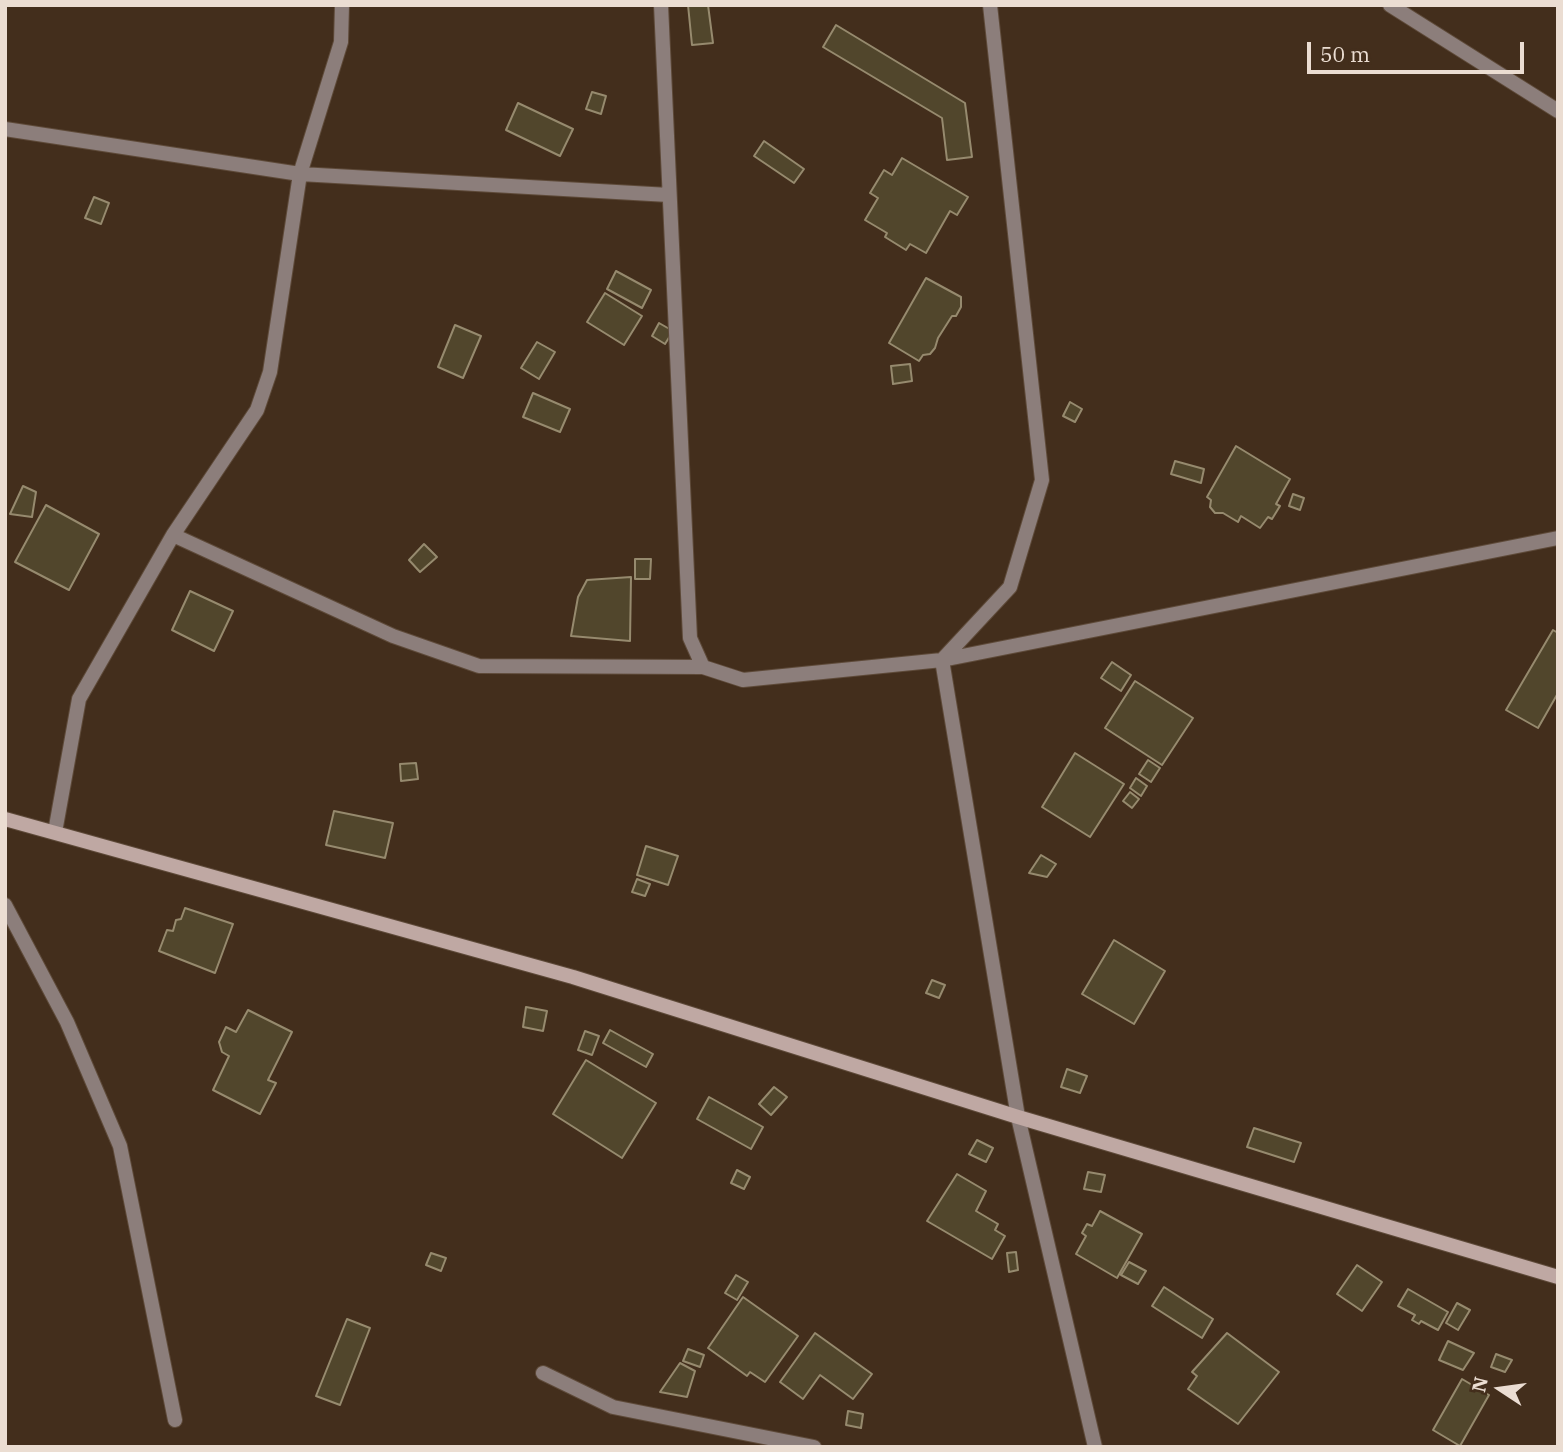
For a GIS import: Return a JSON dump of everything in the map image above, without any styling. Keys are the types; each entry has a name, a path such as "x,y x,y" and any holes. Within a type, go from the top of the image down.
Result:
{"street":[{"path":"55,832 79,699 173,535 257,411 270,372 300,174 341,42 342,5"},
{"path":"661,5 690,638 703,667"},
{"path":"942,660 1010,587 1042,480 990,5"},
{"path":"1390,5 1558,111"},
{"path":"5,129 300,174 670,195"},
{"path":"173,535 393,636 479,666 703,667 743,680 942,660 1558,538"},
{"path":"942,660 1017,1117 1095,1447"},
{"path":"5,819 573,977 1017,1117 1558,1277"},
{"path":"5,905 67,1023 120,1146 175,1420"},
{"path":"543,1373 613,1407 814,1447"}],"building":[{"path":"688,5 708,5 713,43 692,45"},
{"path":"836,25 965,103 972,157 947,160 942,118 823,47"},
{"path":"592,92 606,96 601,114 586,109"},
{"path":"518,103 573,129 560,156 506,130"},
{"path":"764,141 804,169 794,183 754,156"},
{"path":"902,158 968,197 957,215 950,211 926,253 910,244 906,250 885,237 887,233 865,220 878,198 870,193 884,170 892,175"},
{"path":"94,197 109,203 101,224 85,218"},
{"path":"616,271 651,290 642,308 607,289"},
{"path":"926,278 961,297 961,307 938,338 935,348 930,354 923,355 919,361 889,343"},
{"path":"605,293 642,316 624,345 587,322"},
{"path":"659,323 673,331 665,344 652,336"},
{"path":"455,325 481,336 463,378 438,367"},
{"path":"537,342 555,352 539,379 521,368"},
{"path":"910,364 912,381 893,384 891,366"},
{"path":"533,393 570,409 560,432 523,417"},
{"path":"1070,402 1082,409 1075,422 1063,416"},
{"path":"1236,446 1290,479 1276,504 1280,506 1272,519 1268,517 1260,528 1241,516 1238,522 1223,513 1215,513 1210,507 1211,500 1207,497"},
{"path":"1175,461 1204,469 1201,483 1171,474"},
{"path":"23,486 36,492 32,517 10,514"},
{"path":"1293,494 1304,498 1300,510 1289,506"},
{"path":"46,505 99,534 69,590 15,562"},
{"path":"424,544 437,557 420,572 409,560"},
{"path":"635,559 651,559 650,579 635,579"},
{"path":"631,577 630,641 571,636 578,597 587,580"},
{"path":"190,591 233,611 214,651 172,630"},
{"path":"1553,630 1558,633 1558,693 1538,728 1506,710"},
{"path":"1112,662 1131,675 1121,691 1101,678"},
{"path":"1135,681 1193,718 1162,765 1105,728"},
{"path":"1075,753 1124,784 1090,837 1042,807"},
{"path":"1148,760 1160,768 1151,782 1139,774"},
{"path":"416,763 418,779 401,781 400,764"},
{"path":"1136,778 1147,786 1141,796 1130,788"},
{"path":"1130,792 1139,799 1132,808 1123,801"},
{"path":"334,811 393,823 385,858 326,845"},
{"path":"646,846 678,856 668,885 637,875"},
{"path":"1041,855 1056,864 1047,877 1029,873"},
{"path":"637,879 650,884 645,896 632,892"},
{"path":"185,908 233,924 215,973 159,951 167,930 173,931 176,920 181,919"},
{"path":"1114,940 1165,971 1134,1024 1082,994"},
{"path":"932,980 945,985 939,998 926,993"},
{"path":"526,1007 547,1011 543,1031 523,1027"},
{"path":"248,1010 292,1032 268,1080 276,1083 260,1114 213,1090 229,1056 222,1052 219,1042 226,1027 236,1032"},
{"path":"610,1030 653,1054 646,1067 603,1043"},
{"path":"585,1031 599,1036 592,1055 578,1050"},
{"path":"586,1060 656,1103 622,1158 553,1114"},
{"path":"1067,1069 1087,1076 1080,1093 1061,1087"},
{"path":"774,1087 787,1097 771,1115 759,1104"},
{"path":"709,1097 763,1127 751,1149 697,1119"},
{"path":"1254,1128 1301,1143 1294,1162 1247,1147"},
{"path":"977,1140 993,1148 986,1162 969,1154"},
{"path":"737,1170 750,1177 744,1189 731,1183"},
{"path":"1088,1172 1105,1175 1101,1192 1084,1189"},
{"path":"957,1174 986,1191 976,1211 998,1224 995,1230 1005,1236 992,1259 927,1221"},
{"path":"1100,1211 1142,1234 1117,1278 1076,1254 1086,1236 1082,1233 1087,1224 1092,1226"},
{"path":"1016,1252 1018,1270 1009,1272 1007,1253"},
{"path":"431,1253 446,1258 441,1271 426,1265"},
{"path":"1129,1262 1146,1271 1138,1284 1121,1275"},
{"path":"1357,1265 1382,1282 1362,1311 1337,1294"},
{"path":"736,1275 748,1282 737,1300 725,1293"},
{"path":"1164,1287 1213,1319 1202,1338 1152,1306"},
{"path":"1408,1289 1448,1312 1438,1330 1421,1321 1419,1324 1412,1320 1415,1315 1398,1306"},
{"path":"743,1297 798,1336 765,1382 750,1372 747,1376 708,1348"},
{"path":"1457,1303 1470,1310 1458,1330 1446,1323"},
{"path":"347,1319 370,1328 340,1405 316,1396"},
{"path":"815,1333 872,1374 853,1399 820,1375 803,1399 780,1382"},
{"path":"1227,1333 1279,1372 1238,1424 1188,1389 1197,1376 1192,1372"},
{"path":"1448,1341 1474,1353 1463,1370 1439,1360"},
{"path":"688,1349 704,1355 700,1367 683,1361"},
{"path":"1496,1354 1512,1360 1505,1372 1491,1367"},
{"path":"680,1363 695,1371 687,1397 660,1392"},
{"path":"1462,1379 1489,1395 1460,1446 1433,1430"},
{"path":"848,1411 863,1414 861,1428 846,1425"}]}
